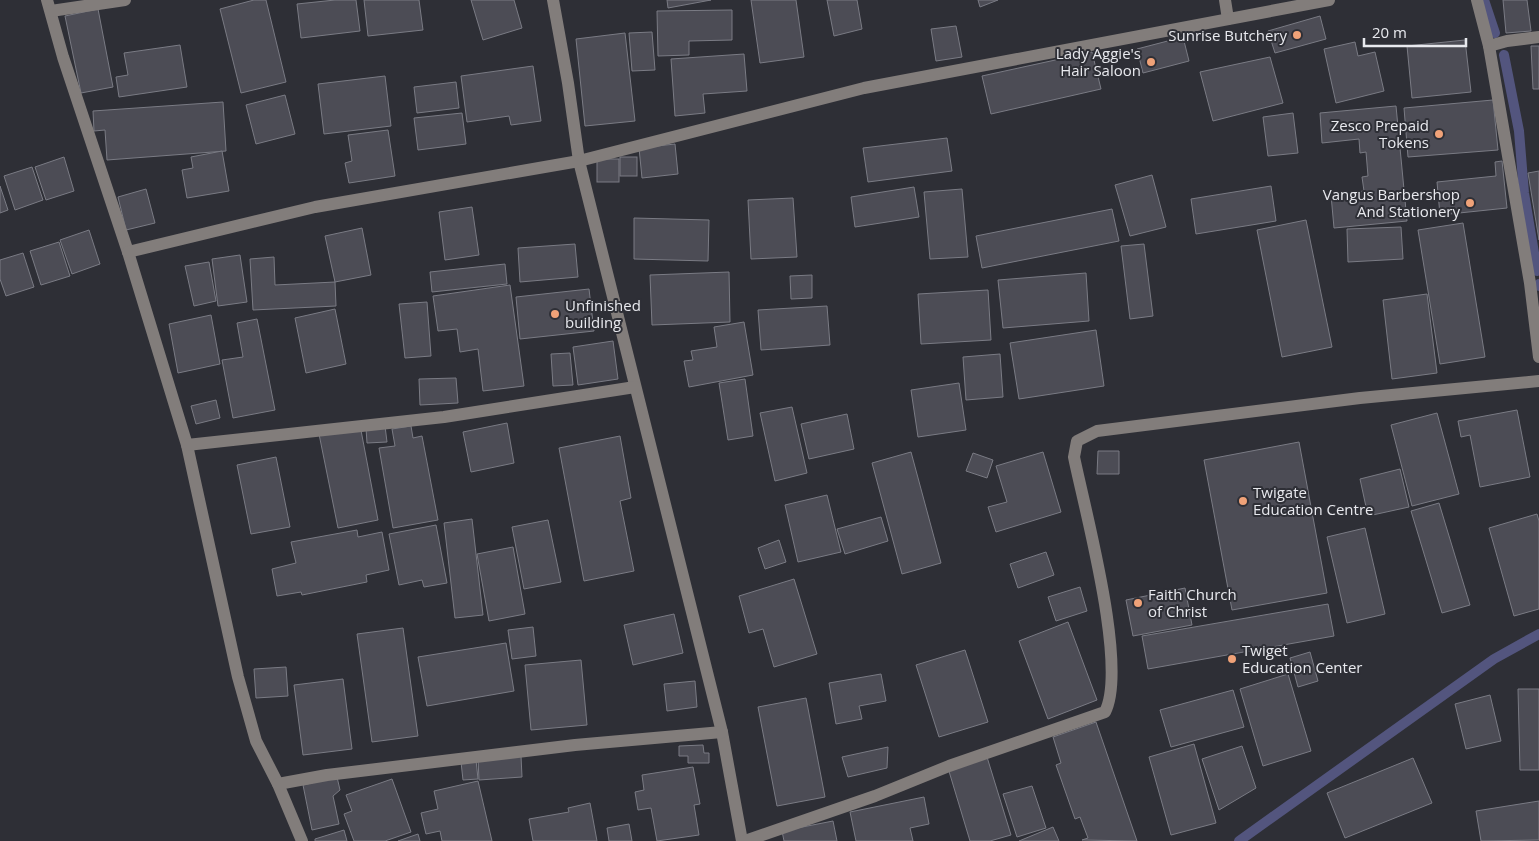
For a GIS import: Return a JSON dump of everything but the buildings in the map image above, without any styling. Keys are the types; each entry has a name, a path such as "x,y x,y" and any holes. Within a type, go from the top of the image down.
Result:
{"street":[{"path":"124,0 49,6 63,57 128,252 187,444 238,677 256,741 278,784 302,841"},
{"path":"554,0 579,161 722,732 743,841 875,796 949,766 1105,712 1109,704 1112,676 1108,627 1074,457 1077,441 1097,431 1360,398 1539,381"},
{"path":"1225,0 1228,19"},
{"path":"128,252 314,207 579,161 864,88 1329,0"},
{"path":"1478,0 1489,46 1534,282 1539,356"},
{"path":"1489,46 1507,41 1539,37"},
{"path":"187,444 444,417 635,387"},
{"path":"278,784 327,775 575,745 722,732"}],"waterway":[{"path":"1484,0 1495,33"},
{"path":"1504,55 1519,131 1524,193 1537,271"},
{"path":"1239,841 1494,659 1539,634"}],"place":[{"name":"Sunrise Butchery","path":"1297,35"},
{"name":"Lady Aggie's Hair Saloon","path":"1151,62"},
{"name":"Zesco Prepaid Tokens","path":"1439,134"},
{"name":"Vangus Barbershop And Stationery","path":"1470,203"},
{"name":"Unfinished building","path":"555,314"},
{"name":"Twigate Education Centre","path":"1243,501"},
{"name":"Faith Church of Christ","path":"1138,603"},
{"name":"Twiget Education Center","path":"1232,659"}]}
